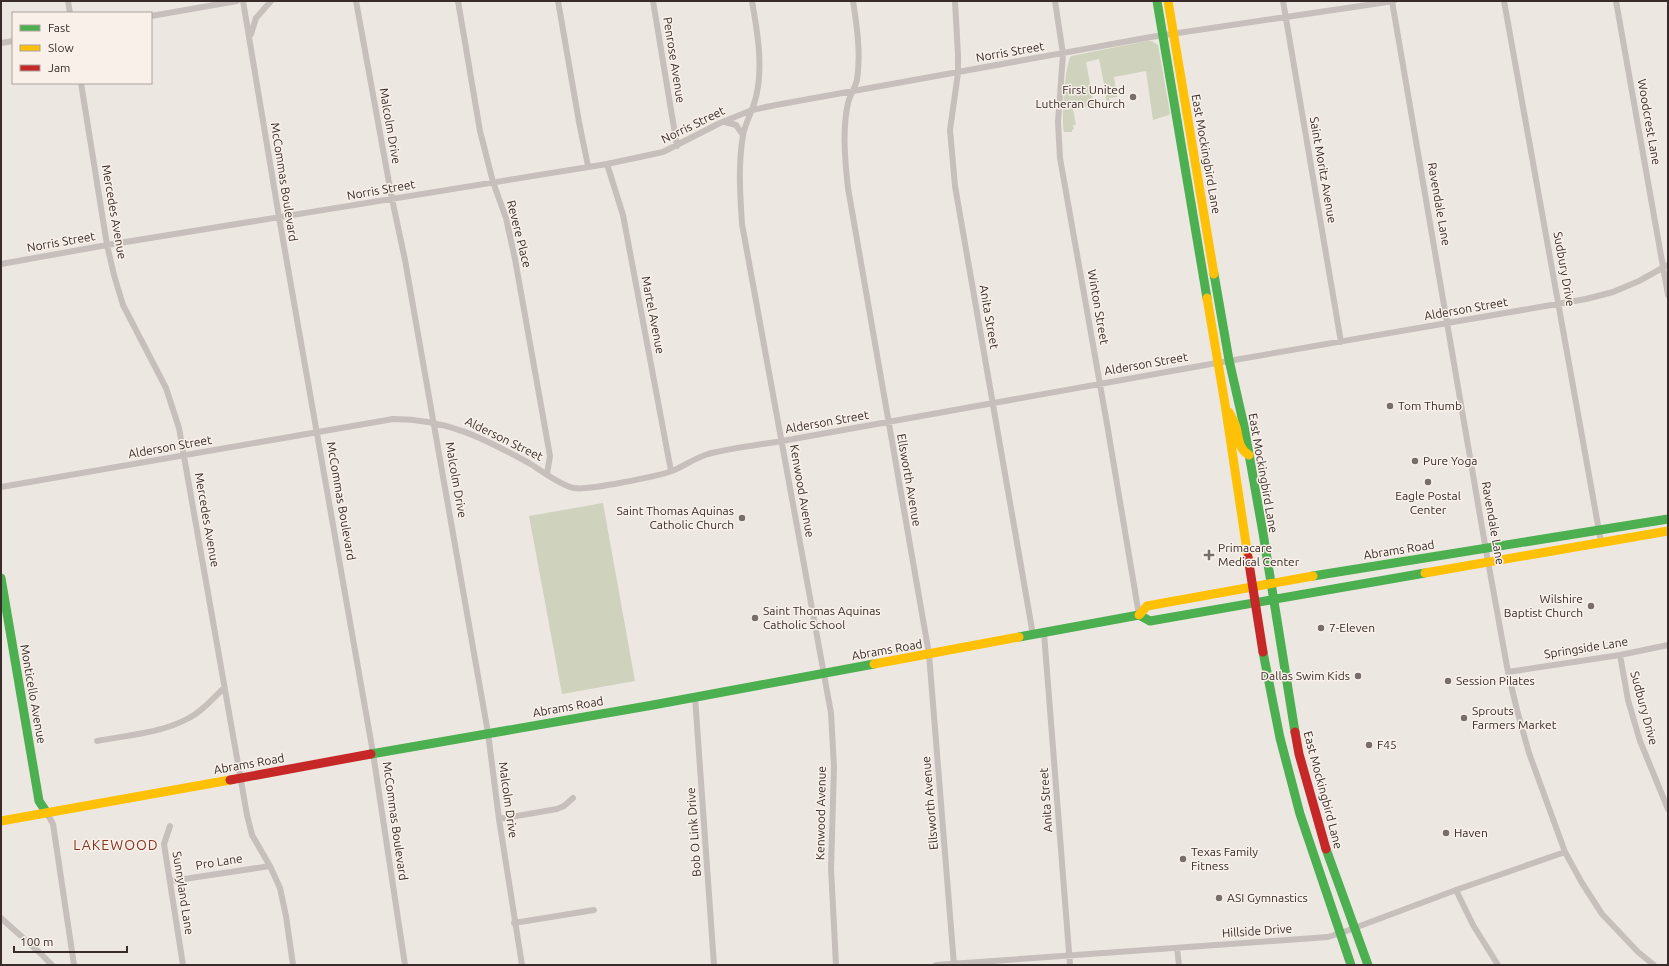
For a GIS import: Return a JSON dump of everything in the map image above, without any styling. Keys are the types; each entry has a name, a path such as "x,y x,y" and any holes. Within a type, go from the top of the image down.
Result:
{"main road":[{"name":"East Mockingbird Lane","path":"1157,1 1225,404 1232,461 1270,692 1290,778 1309,844 1351,965"},
{"name":"East Mockingbird Lane","path":"1168,1 1229,360 1249,456 1299,754 1323,840 1368,965"},
{"path":"1225,404 1236,424 1240,447 1245,454 1249,456"},
{"name":"Abrams Road","path":"1139,616 1147,606 1271,583 1668,519"},
{"name":"Abrams Road","path":"1,821 1139,616 1150,621 1407,575 1668,531"},
{"path":"1404,562 1407,575"},
{"name":"Monticello Avenue","path":"1,578 39,801 47,813"}],"street":[{"path":"68,1 70,12"},
{"path":"152,16 191,5 237,1"},
{"name":"McCommas Boulevard","path":"243,1 278,217 318,432 374,753 405,965"},
{"name":"McCommas Boulevard","path":"250,42 252,28 256,18 271,1"},
{"name":"Malcolm Drive","path":"356,1 392,199 405,260 488,733 514,923 522,965"},
{"name":"Revere Place","path":"458,1 480,132 493,182 506,218 515,259 550,456 547,474"},
{"path":"558,1 578,122 588,166"},
{"name":"Penrose Avenue","path":"653,1 677,146"},
{"name":"Kenwood Avenue","path":"752,1 758,44 759,77 757,92 744,134 740,168 742,224 830,713 834,767 831,868 836,965"},
{"name":"Ellsworth Avenue","path":"853,1 857,25 857,81 852,91 846,116 846,174 929,654 954,964"},
{"name":"Anita Street","path":"955,1 958,73 950,130 951,156 1033,635"},
{"name":"Winton Street","path":"1055,1 1063,54 1058,122 1060,158 1139,616"},
{"name":"Saint Moritz Avenue","path":"1283,1 1341,342"},
{"name":"Norris Street","path":"1,264 107,245 607,164 663,152 723,122 752,110 1173,34 1393,1"},
{"name":"Ravendale Lane","path":"1393,1 1508,672 1529,753 1565,852 1582,883 1602,914 1633,947 1654,965"},
{"name":"Sudbury Drive","path":"1504,1 1601,542"},
{"name":"Woodcrest Lane","path":"1616,1 1666,266 1668,295"},
{"path":"1,43 12,41"},
{"name":"Mercedes Avenue","path":"81,84 107,245 123,305 166,388 174,411 184,455 247,815 252,835 277,879 283,899 294,965"},
{"path":"723,122 729,122 736,126 744,134"},
{"name":"Martel Avenue","path":"607,164 623,215 671,471"},
{"name":"Alderson Street","path":"1,488 393,419 415,419 461,429 568,486 581,489 657,476 705,455 723,450 782,441 1229,360 1559,304 1613,292 1639,281 1666,266"},
{"name":"Anita Street","path":"1044,633 1070,965"},
{"name":"Springside Lane","path":"1508,672 1620,655 1668,645"},
{"name":"Sudbury Drive","path":"1620,655 1628,700 1640,741 1668,810"},
{"path":"98,741 178,724 191,717 224,688"},
{"name":"Bob O Link Drive","path":"695,697 714,965"},
{"path":"499,818 557,809 564,806 573,798"},
{"path":"47,813 53,824 74,965"},
{"name":"Sunnyland Lane","path":"170,826 164,844 183,965"},
{"name":"Hillside Drive","path":"936,965 1328,937 1340,934 1456,890 1565,852"},
{"name":"Pro Lane","path":"171,881 270,866"},
{"path":"1456,890 1473,925 1498,965"},
{"path":"514,923 594,910"},
{"path":"1,918 52,965"},
{"path":"1177,948 1179,965"}],"green space":[{"path":"1152,41 1158,45 1170,113 1169,115 1153,120 1146,71 1114,77 1117,97 1109,98 1110,102 1107,103 1099,59 1086,62 1094,105 1073,109 1076,125 1073,125 1074,129 1072,132 1064,132 1064,93 1067,70 1071,56"},
{"path":"603,503 635,681 562,694 529,516"}],"traffic: fast":[{"path":"1157,1 1207,298"},
{"path":"1214,274 1229,360 1244,426 1263,533 1295,732"},
{"path":"1313,576 1668,519"},
{"path":"1019,637 1139,615 1150,621 1425,573"},
{"path":"1,578 39,801 47,813"},
{"path":"1263,652 1280,738 1300,814 1351,965"},
{"path":"371,754 653,705 874,664"},
{"path":"1326,849 1368,965"}],"traffic: slow":[{"path":"1168,1 1214,274"},
{"path":"1207,298 1225,404 1248,557"},
{"path":"1229,412 1236,427 1241,446 1245,453 1249,455"},
{"path":"1425,573 1668,531"},
{"path":"1139,615 1147,606 1313,576"},
{"path":"874,664 1019,637"},
{"path":"1,821 230,780"}],"traffic: jam":[{"path":"1248,557 1263,652"},
{"path":"1295,732 1299,754 1326,849"},
{"path":"230,780 371,754"}],"place":[{"name":"First United Lutheran Church","path":"1133,97"},
{"name":"Tom Thumb","path":"1390,406"},
{"name":"Pure Yoga","path":"1415,461"},
{"name":"Eagle Postal Center","path":"1428,482"},
{"name":"Saint Thomas Aquinas Catholic Church","path":"742,518"},
{"name":"Primacare Medical Center","path":"1209,555"},
{"name":"Wilshire Baptist Church","path":"1591,606"},
{"name":"Saint Thomas Aquinas Catholic School","path":"755,618"},
{"name":"7-Eleven","path":"1321,628"},
{"name":"Dallas Swim Kids","path":"1358,676"},
{"name":"Session Pilates","path":"1448,681"},
{"name":"Sprouts Farmers Market","path":"1464,718"},
{"name":"F45","path":"1369,745"},
{"name":"Haven","path":"1446,833"},
{"name":"Texas Family Fitness","path":"1183,859"},
{"name":"ASI Gymnastics","path":"1219,898"}],"district":[{"name":"LAKEWOOD","path":"116,845"}]}
